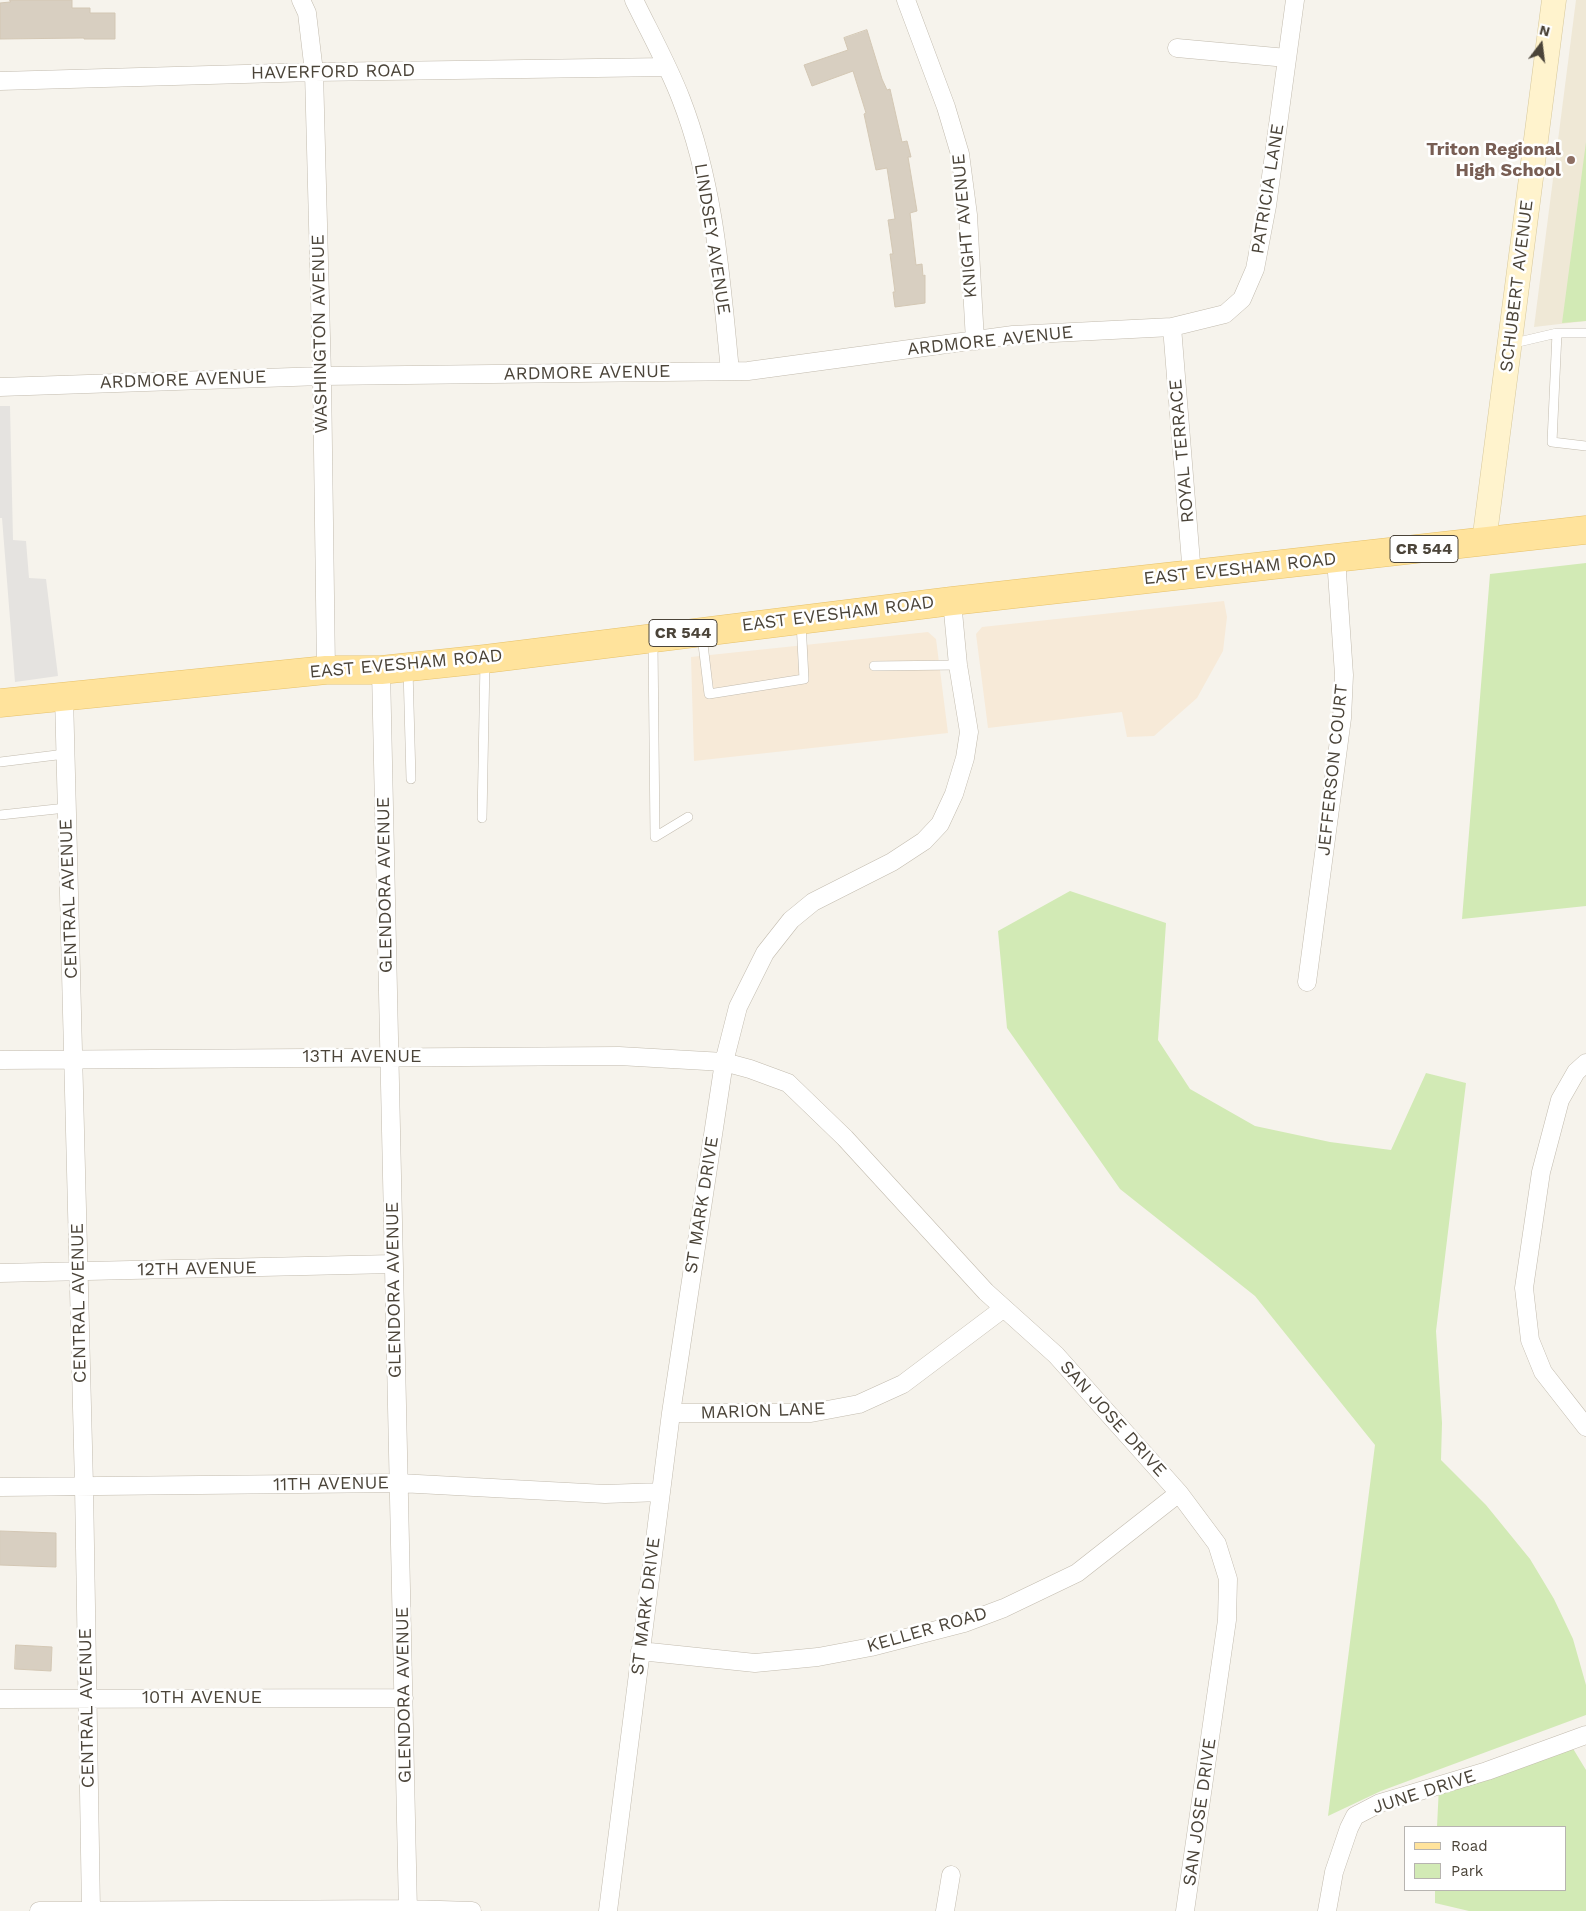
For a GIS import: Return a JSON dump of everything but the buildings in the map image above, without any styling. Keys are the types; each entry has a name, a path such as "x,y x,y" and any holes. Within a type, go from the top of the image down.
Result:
{"main road":[{"name":"EAST EVESHAM ROAD","path":"0,703 326,670 381,670 485,659 952,601 1586,530"}],"street":[{"name":"WASHINGTON AVENUE","path":"301,0 307,13 314,72 322,376 326,670"},
{"name":"LINDSEY AVENUE","path":"634,0 682,100 698,151 711,210 730,371"},
{"name":"KNIGHT AVENUE","path":"906,0 946,107 960,154 968,215 975,340"},
{"name":"PATRICIA LANE","path":"1172,327 1225,314 1242,299 1255,269 1267,206 1294,0"},
{"name":"SCHUBERT AVENUE","path":"1484,542 1554,0"},
{"path":"1177,48 1287,58"},
{"name":"HAVERFORD ROAD","path":"0,81 314,72 667,67"},
{"name":"ARDMORE AVENUE","path":"0,387 322,376 748,371 1013,335 1172,327"},
{"name":"ROYAL TERRACE","path":"1172,327 1192,575"},
{"name":"JEFFERSON COURT","path":"1307,982 1342,718 1344,675 1336,558"},
{"name":"ST MARK DRIVE","path":"608,1911 671,1412 724,1062 738,1007 764,953 792,920 813,902 900,856 924,841 940,824 954,794 969,732 958,665 952,601"},
{"name":"GLENDORA AVENUE","path":"381,670 408,1910"},
{"name":"CENTRAL AVENUE","path":"64,696 84,1486 91,1911"},
{"name":"13TH AVENUE","path":"0,1060 619,1056 724,1062"},
{"name":"SAN JOSE DRIVE","path":"724,1062 750,1069 788,1084 845,1138 986,1292 1056,1355 1179,1493 1217,1544 1228,1579 1228,1620 1186,1911"},
{"path":"1586,1063 1576,1072 1560,1100 1541,1172 1524,1288 1530,1340 1543,1372 1586,1427"},
{"name":"12TH AVENUE","path":"0,1273 393,1264"},
{"name":"MARION LANE","path":"671,1412 811,1413 859,1404 903,1384 1004,1308"},
{"name":"11TH AVENUE","path":"0,1487 399,1483 605,1494 661,1492"},
{"name":"KELLER ROAD","path":"640,1651 755,1663 818,1657 871,1647 964,1623 1004,1608 1077,1573 1179,1493"},
{"name":"10TH AVENUE","path":"0,1699 404,1698"},
{"name":"JUNE DRIVE","path":"1327,1911 1334,1872 1348,1828 1355,1816 1380,1803 1487,1771 1586,1735"},
{"path":"945,1911 951,1875"},
{"path":"39,1911 472,1911"}],"lane":[{"path":"1557,333 1552,442 1586,446"},
{"path":"1509,344 1557,333 1586,333"},
{"path":"701,631 709,694 804,679 800,619"},
{"path":"653,637 655,837 688,817"},
{"path":"482,818 485,659"},
{"path":"874,666 958,665"},
{"path":"408,667 411,779"},
{"path":"0,762 65,754"},
{"path":"0,815 66,808"}],"shaded area":[{"name":"Triton Regional High School","path":"1576,0 1586,0 1586,321 1534,327"},
{"path":"0,406 10,406 13,540 26,541 29,578 46,579 58,676 15,682 2,518 0,518"},
{"path":"1224,601 1227,617 1223,651 1197,698 1154,736 1127,737 1122,712 988,728 976,634 982,627"},
{"path":"928,632 936,639 948,733 694,761 691,657"}],"green space":[{"path":"1586,142 1586,321 1562,323"},
{"path":"1586,563 1586,906 1462,919 1490,574"},
{"path":"1070,891 1166,923 1158,1040 1190,1089 1255,1126 1330,1142 1391,1150 1426,1073 1466,1083 1436,1331 1442,1423 1441,1460 1486,1505 1530,1559 1554,1599 1573,1639 1586,1685 1586,1715 1381,1791 1328,1816 1375,1445 1255,1296 1120,1189 1007,1028 998,931"},
{"path":"1569,1742 1586,1770 1586,1911 1469,1911 1435,1903 1435,1891 1566,1891 1566,1826 1437,1826 1439,1786"}],"place":[{"name":"Triton Regional High School","path":"1571,160"}]}
